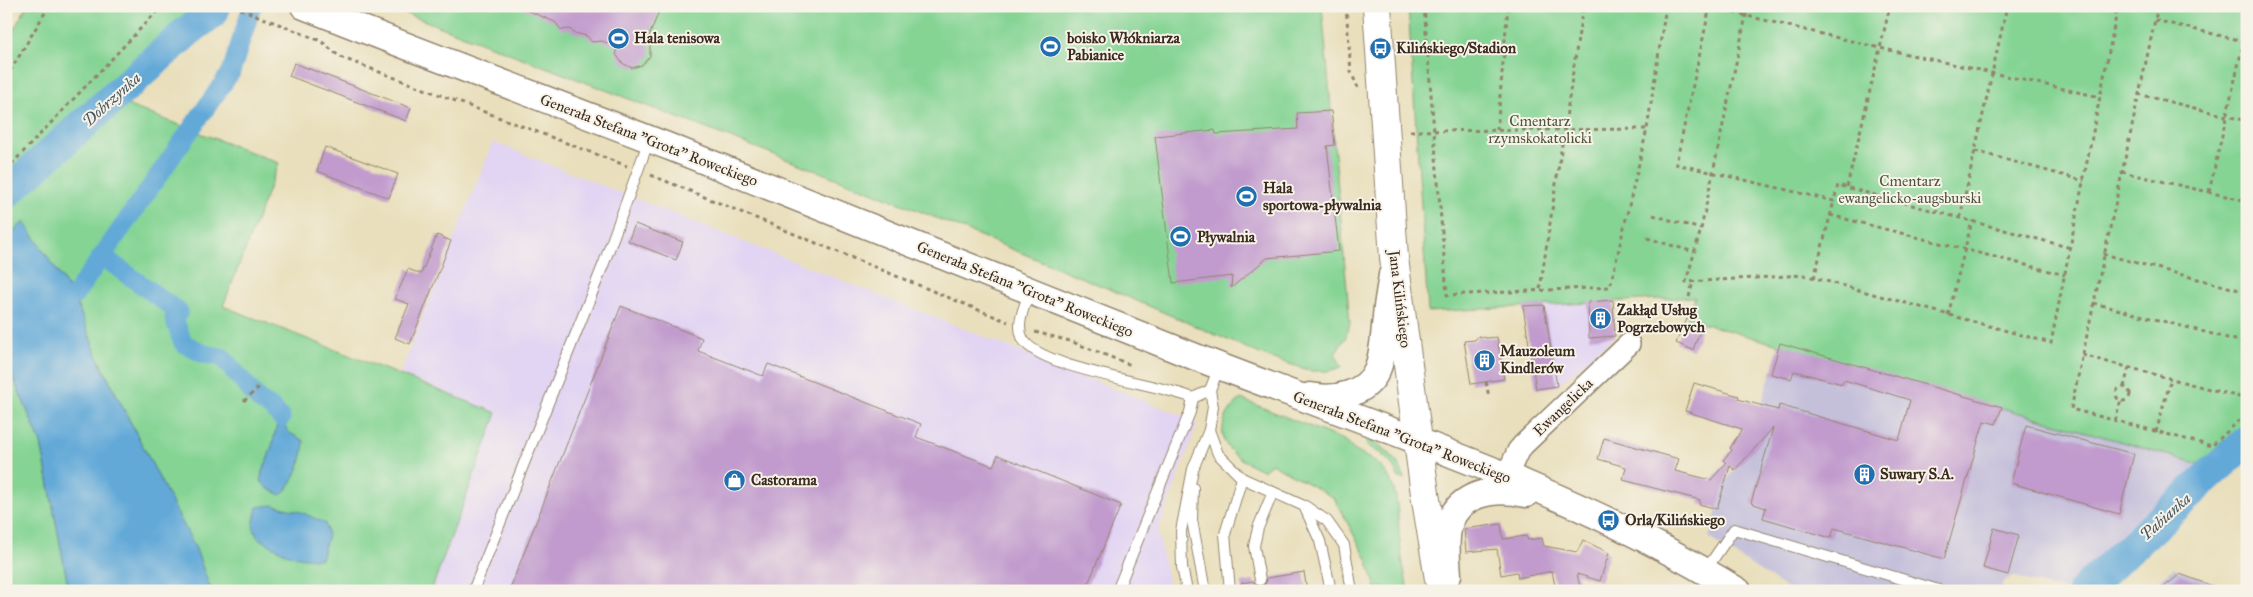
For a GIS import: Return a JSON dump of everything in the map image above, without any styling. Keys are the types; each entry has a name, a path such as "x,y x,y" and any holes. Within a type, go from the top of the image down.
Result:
{"main road":[{"name":"Jana Kilińskiego","path":"1377,6 1394,258 1418,442 1441,591"}],"street":[{"name":"Generała Stefana \"Grota\" Roweckiego","path":"304,6 1030,291 1215,378 1276,388 1506,477 1674,552 1738,591"},
{"path":"1276,388 1314,397 1334,397 1354,392 1373,378 1377,370 1383,345 1394,258"},
{"name":"Ewangelicka","path":"1506,477 1518,451 1523,445 1629,344"},
{"path":"1449,591 1446,543 1448,528 1453,514 1468,498 1486,492 1501,491 1540,496 1572,505"}],"lane":[{"path":"473,591 639,171 649,140"},
{"path":"1030,291 1020,326 1024,341 1039,354 1099,374 1185,394 1193,398"},
{"path":"1117,591 1190,412 1193,398 1215,378"},
{"path":"1187,591 1182,568 1181,531 1193,469 1209,430 1215,378"},
{"path":"1209,430 1218,454 1242,478 1304,506 1327,521 1344,544 1352,591"},
{"path":"1193,469 1192,520 1205,591"},
{"path":"1230,591 1225,534 1242,478"},
{"path":"1260,580 1254,546 1258,528 1273,492"},
{"path":"1304,506 1320,541 1331,591"},
{"path":"1705,571 1734,528 1942,591"}],"path":[{"path":"6,78 49,6"},
{"path":"6,170 162,6"},
{"path":"233,6 321,41 340,57 639,171 1020,326 1070,341 1135,367"},
{"path":"1424,6 1432,131 1447,294 1610,287 1647,129 1666,6"},
{"path":"1497,130 1508,6"},
{"path":"1540,290 1583,6"},
{"path":"1834,202 1676,164 1710,6 1880,48 2100,97"},
{"path":"1748,6 1713,173 1686,282 1804,275 2051,343 2118,6"},
{"path":"1847,187 1890,6"},
{"path":"1960,218 2007,6"},
{"path":"2158,6 2071,409 2212,446 2247,413"},
{"path":"2155,20 2245,42"},
{"path":"2209,192 2247,27"},
{"path":"2138,94 2247,121"},
{"path":"1410,131 1647,129"},
{"path":"1975,151 2084,181"},
{"path":"2122,172 2247,201"},
{"path":"1814,278 1838,185 2071,248"},
{"path":"1653,215 1700,229"},
{"path":"1830,216 2065,275"},
{"path":"1948,315 1972,221"},
{"path":"1647,238 1694,252"},
{"path":"2103,254 2247,292"},
{"path":"1689,297 1693,282"},
{"path":"2093,303 2247,344"},
{"path":"2082,355 2247,399"},
{"path":"2124,387 2129,367"},
{"path":"2156,432 2171,379"},
{"path":"1486,382 1489,397"},
{"path":"244,401 260,386"},
{"path":"2124,387 2129,391 2129,396 2127,399 2121,400 2117,398 2116,391 2124,387"},
{"path":"2115,421 2121,400"}],"shaded area":[{"path":"493,142 1198,422 1158,532 1170,591 431,591 497,413 400,374"},
{"path":"1613,300 1615,336 1557,386 1536,389 1523,306"},
{"path":"1780,343 2207,466 2065,591 2012,576 2003,583 2001,591 1791,591 1709,538 1721,495 1715,493 1745,458"},
{"path":"2173,568 2239,591 2148,591"}],"green space":[{"path":"27,6 204,6 6,191 6,43"},
{"path":"386,6 1322,6 1350,324 1345,339 1335,353 1342,367 1328,371 1311,371 1265,356 1109,289 890,199"},
{"path":"1408,6 2247,6 2247,430 2207,466 1687,319 1695,297 1428,312"},
{"path":"111,99 279,163 223,306 497,413 431,591 211,591 199,558 98,358 74,296 24,223 6,237 6,193"},
{"path":"6,361 41,443 69,591 6,591"},
{"path":"1241,399 1346,441 1354,450 1381,466 1390,479 1396,496 1401,554 1408,591 1384,591 1384,587 1376,589 1368,561 1334,498 1271,463 1264,471 1230,450 1223,437 1224,423 1230,410"},
{"path":"1368,439 1391,455 1399,466 1404,479 1399,478 1388,460 1371,448 1366,442"}],"water":[{"path":"24,222 74,296 100,363 196,549 211,591 69,591 41,443 6,361 6,237"},
{"path":"281,418 288,432 304,441 297,471 281,495 267,488 260,480 272,446 277,424"},
{"path":"273,505 301,512 325,523 328,535 321,559 303,558 288,554 257,537 253,526 257,507"}],"building":[{"name":"Hala tenisowa","path":"517,6 661,6 648,39 650,56 642,65 632,68 622,63 616,54 616,46 602,41 592,42 587,36 574,33 570,29 561,30 555,22"},
{"path":"294,63 411,108 406,121 289,76"},
{"name":"Hala sportowa-pływalnia","path":"1331,111 1335,145 1327,146 1339,251 1267,258 1231,288 1232,276 1173,283 1155,136 1215,130 1216,134 1298,129 1297,113"},
{"path":"325,147 398,174 389,198 317,171"},
{"path":"635,224 683,242 676,260 628,241"},
{"path":"437,235 451,241 410,344 395,338 409,304 395,299 408,269 421,274"},
{"name":"Zakłąd Usług Pogrzebowych","path":"1613,300 1615,336 1589,338 1588,302"},
{"path":"1544,305 1557,386 1536,389 1523,306"},
{"path":"621,306 702,338 698,351 763,376 768,364 921,424 916,437 993,466 998,455 1121,505 1085,591 509,591"},
{"path":"1687,319 1703,323 1693,350 1676,343"},
{"name":"Mauzoleum Kindlerów","path":"1478,336 1487,338 1497,337 1504,379 1471,384 1464,341 1475,340"},
{"path":"1780,343 2002,407 1996,424 1984,421 1944,559 1834,528 1831,538 1763,518 1766,508 1751,503 1773,428 1735,470 1730,466 1717,509 1699,504 1700,500 1623,480 1626,467 1598,459 1604,438 1679,459 1675,471 1711,480 1726,463 1723,460 1732,450 1730,448 1742,429 1685,411 1694,383 1739,396 1738,399 1778,410 1779,405 1899,440 1910,400 1844,380 1842,384 1794,371 1791,379 1771,374"},
{"path":"2026,425 2134,454 2119,514 2011,483"},
{"path":"1501,524 1503,539 1526,536 1528,540 1542,538 1544,546 1577,552 1583,540 1609,553 1600,581 1577,574 1581,591 1556,591 1552,571 1518,578 1517,572 1501,575 1497,549 1466,552 1464,529"},
{"path":"1994,528 2019,535 2008,575 1983,568"},
{"path":"1304,572 1307,591 1242,591 1241,583 1253,581 1257,586 1262,587 1266,583 1267,578"},
{"path":"2180,574 2220,589 2220,591 2159,591"}],"waterway":[{"name":"Dobrzynka","path":"6,193 188,31 213,12 215,6"},
{"path":"74,296 231,72 252,6"},
{"path":"102,256 179,312 174,318 183,343 204,354 222,357 259,400 272,408 281,418"},
{"name":"Pabianka","path":"2083,591 2247,441"}],"place":[{"name":"Hala tenisowa","path":"618,38"},
{"name":"boisko Włókniarza Pabianice","path":"1051,47"},
{"name":"Kilińskiego/Stadion","path":"1380,48"},
{"name":"Hala sportowa-pływalnia","path":"1247,197"},
{"name":"Pływalnia","path":"1181,237"},
{"name":"Zakłąd Usług Pogrzebowych","path":"1601,319"},
{"name":"Mauzoleum Kindlerów","path":"1484,360"},
{"name":"Suwary S.A.","path":"1864,474"},
{"name":"Castorama","path":"735,480"},
{"name":"Orla/Kilińskiego","path":"1609,520"}],"park label":[{"name":"Cmentarz rzymskokatolicki","path":"1540,130"},
{"name":"Cmentarz ewangelicko-augsburski","path":"1910,190"}]}
